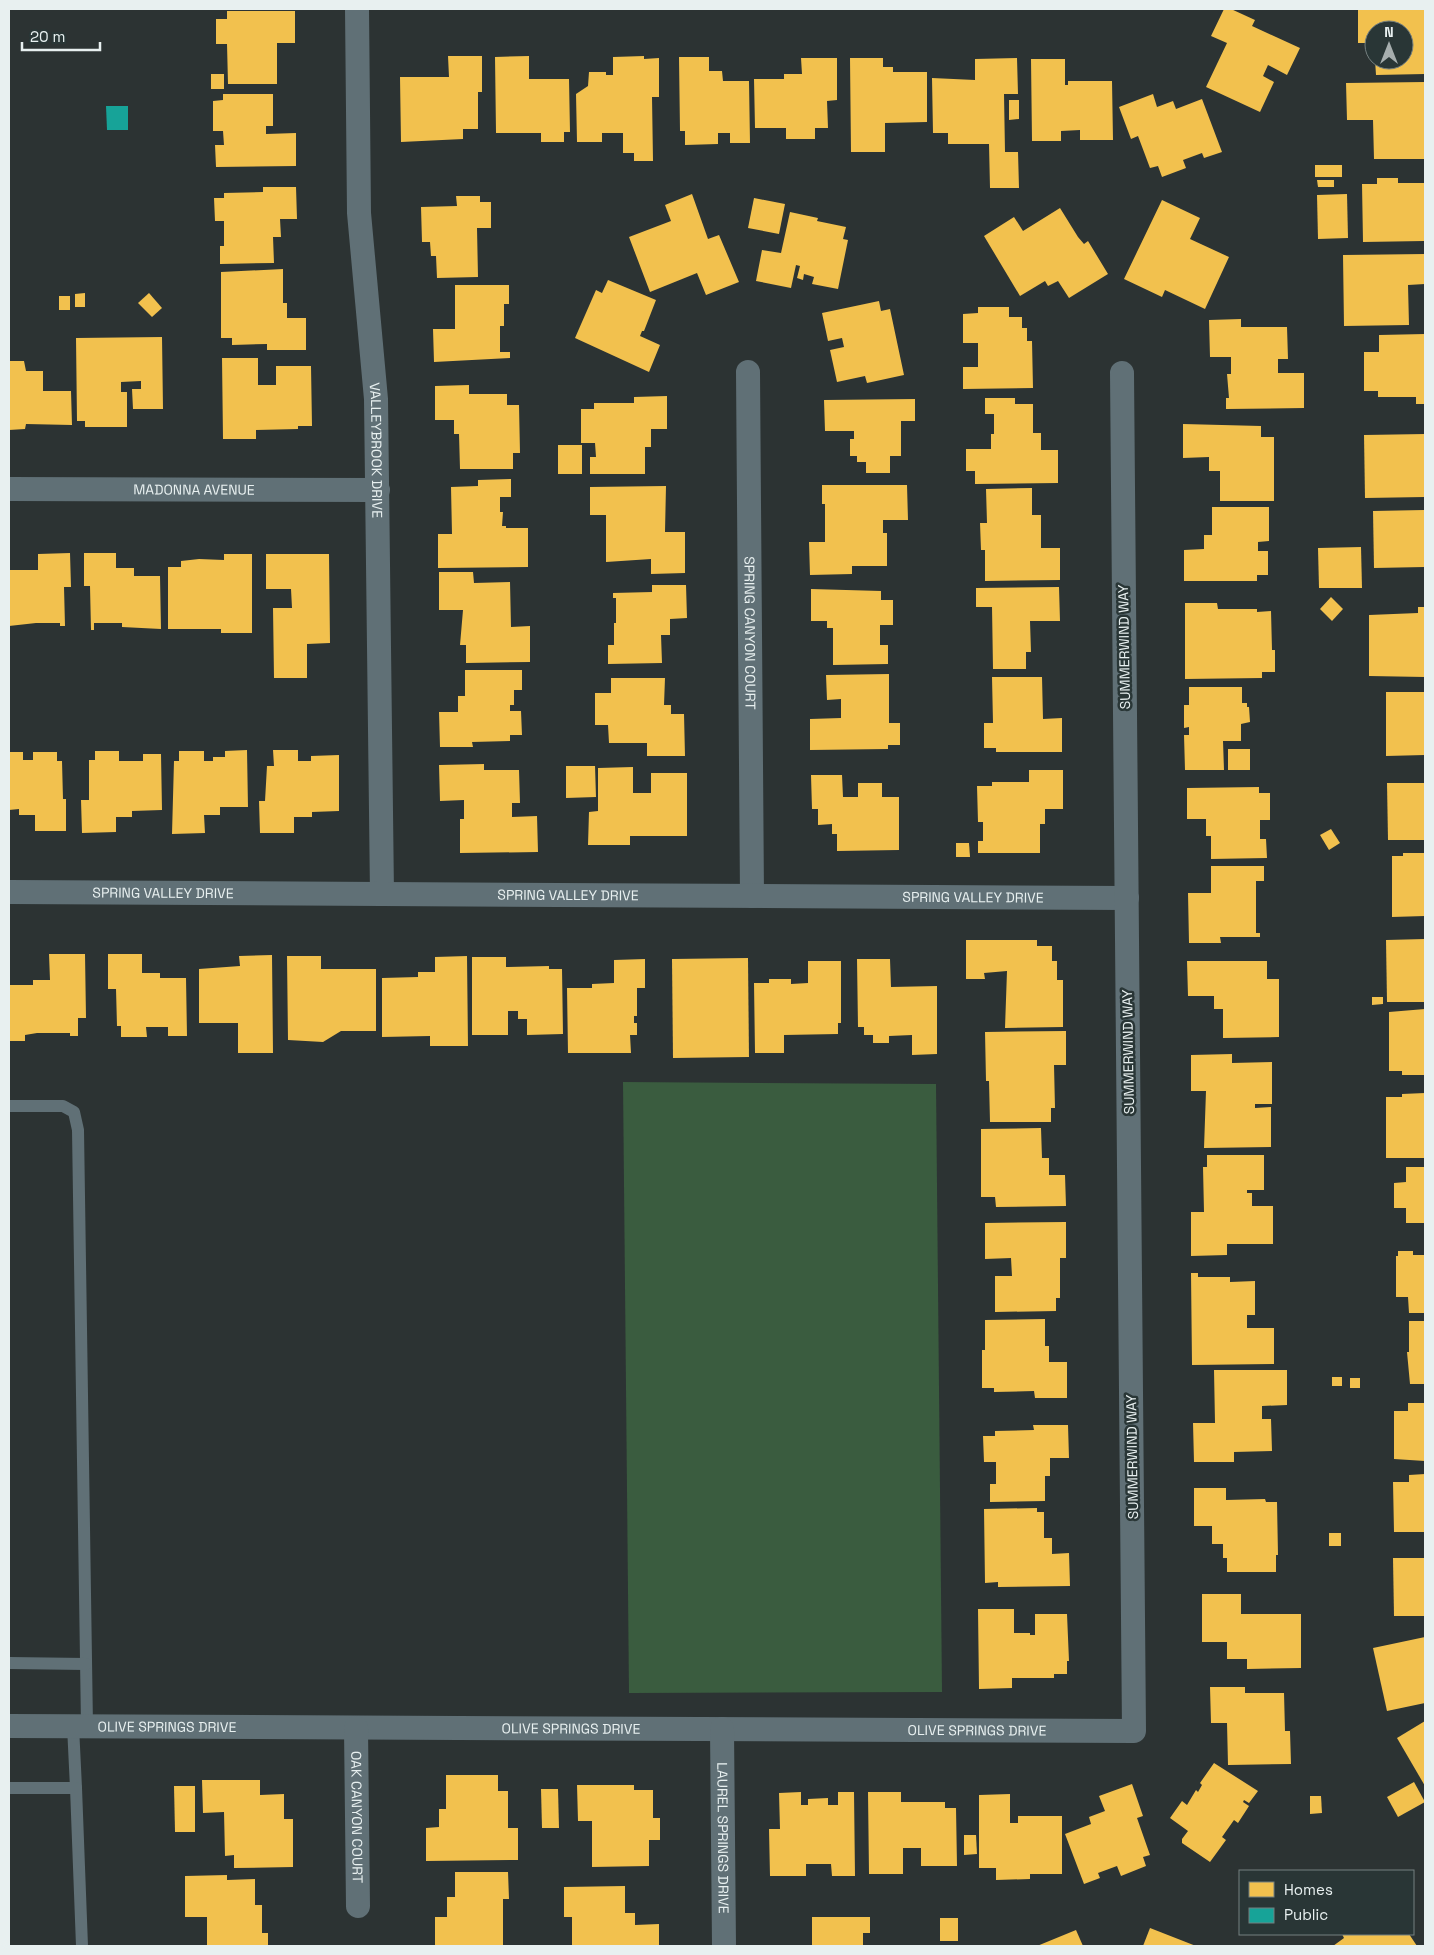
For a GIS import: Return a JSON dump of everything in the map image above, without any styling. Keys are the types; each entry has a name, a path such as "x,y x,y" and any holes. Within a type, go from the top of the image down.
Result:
{"street":[{"name":"VALLEYBROOK DRIVE","path":"357,9 359,212 376,399 382,894"},
{"name":"SPRING CANYON COURT","path":"748,372 752,896"},
{"name":"SUMMERWIND WAY","path":"1122,373 1134,1732"},
{"name":"MADONNA AVENUE","path":"9,489 378,490"},
{"name":"SPRING VALLEY DRIVE","path":"9,892 1127,898"},
{"name":"OLIVE SPRINGS DRIVE","path":"9,1726 1134,1732"},
{"name":"OAK CANYON COURT","path":"356,1728 358,1906"},
{"name":"LAUREL SPRINGS DRIVE","path":"722,1729 724,1946"}],"lane":[{"path":"9,1106 63,1106 74,1112 78,1130 86,1664 76,1788 82,1946"},
{"path":"9,1663 86,1664"},
{"path":"9,1788 76,1788"}],"green space":[{"path":"623,1082 936,1084 942,1692 629,1693"}],"building: Homes":[{"path":"1224,9 1231,9 1255,20 1252,26 1300,48 1287,75 1268,65 1263,76 1274,82 1260,112 1206,87 1227,43 1211,36"},
{"path":"1358,9 1425,9 1425,74 1376,75 1376,70 1414,70 1414,20 1364,20 1364,43 1358,43"},
{"path":"227,11 295,11 295,43 277,43 277,84 228,84 227,44 216,44 216,19 227,19"},
{"path":"448,56 482,56 482,92 478,92 478,129 463,129 463,139 401,142 400,77 449,77"},
{"path":"529,56 529,79 569,79 570,132 564,132 564,142 541,142 541,133 496,133 495,57"},
{"path":"644,56 644,59 659,58 659,97 652,97 653,161 634,161 634,153 623,153 623,133 602,133 602,142 577,142 576,94 588,86 589,72 606,72 606,75 613,75 613,57"},
{"path":"679,57 709,57 709,71 722,71 723,81 749,81 750,143 730,143 730,133 718,133 718,144 685,145 685,131 680,131"},
{"path":"801,58 837,58 837,100 827,101 828,128 815,128 815,139 786,139 786,128 755,128 754,79 784,79 784,74 802,74"},
{"path":"850,58 883,58 883,67 893,67 893,72 927,72 927,122 885,123 885,152 851,152"},
{"path":"1017,58 1018,94 1004,94 1005,152 1018,152 1019,188 990,188 989,144 948,144 948,133 933,133 932,78 975,80 975,59"},
{"path":"1031,59 1065,59 1065,85 1068,85 1068,81 1112,81 1113,140 1080,140 1080,130 1061,131 1061,141 1032,141"},
{"path":"211,74 224,74 224,89 211,89"},
{"path":"1425,82 1425,159 1374,159 1373,120 1347,120 1346,83"},
{"path":"223,94 273,94 273,126 266,126 266,134 296,133 296,166 216,167 215,145 224,145 223,131 213,131 213,101 223,100"},
{"path":"1153,94 1157,107 1173,101 1176,109 1202,99 1222,152 1204,158 1202,153 1183,160 1186,168 1162,177 1158,166 1150,168 1138,136 1131,139 1119,107"},
{"path":"1009,100 1019,100 1019,119 1009,120"},
{"path":"1315,165 1342,165 1342,177 1315,177"},
{"path":"1377,178 1398,178 1398,183 1424,183 1424,241 1363,242 1362,184 1377,184"},
{"path":"1317,180 1334,180 1334,187 1318,187"},
{"path":"263,187 296,187 297,219 280,219 281,237 273,237 274,263 220,264 220,246 224,246 224,221 215,221 214,198 224,198 224,193 263,192"},
{"path":"692,194 708,239 719,235 739,282 706,295 697,273 650,292 629,237 671,221 665,205"},
{"path":"1347,194 1348,238 1318,239 1317,195"},
{"path":"456,196 480,196 480,202 491,202 491,228 477,228 478,277 437,278 436,256 431,256 430,242 422,242 421,207 457,206"},
{"path":"754,198 785,204 779,234 748,228"},
{"path":"1162,200 1200,218 1190,239 1229,257 1205,309 1165,290 1162,297 1124,279"},
{"path":"1060,208 1078,237 1084,244 1088,241 1108,274 1069,298 1058,281 1048,286 1045,281 1020,296 984,236 1014,217 1023,231"},
{"path":"790,212 818,218 817,221 846,227 843,239 848,240 838,289 812,284 814,277 804,274 803,280 797,278 800,266 796,265 791,288 756,281 762,250 781,253"},
{"path":"1425,254 1425,284 1408,285 1409,325 1344,326 1343,255"},
{"path":"283,269 283,303 287,303 287,318 306,318 306,350 267,350 267,344 232,345 232,338 221,338 221,272"},
{"path":"608,280 656,300 644,331 642,331 640,336 660,345 649,372 575,338 596,290 602,293"},
{"path":"455,285 509,285 509,304 504,304 504,326 500,326 500,352 510,352 510,358 434,362 433,329 455,329"},
{"path":"85,293 85,307 75,307 75,294"},
{"path":"149,293 162,308 152,317 138,303"},
{"path":"59,296 70,296 70,310 59,310"},
{"path":"879,301 881,311 890,309 904,375 867,383 865,376 837,382 830,350 844,347 842,338 828,341 822,313"},
{"path":"978,307 1009,307 1009,317 1022,317 1022,328 1027,328 1027,341 1032,341 1033,388 963,389 963,367 978,367 978,343 963,343 963,314 978,313"},
{"path":"1241,319 1241,327 1287,327 1288,359 1278,359 1278,373 1304,373 1304,408 1226,409 1226,398 1229,398 1227,374 1231,374 1231,357 1210,357 1209,320"},
{"path":"1425,334 1425,404 1416,404 1416,397 1378,397 1378,391 1364,391 1364,352 1379,352 1379,335"},
{"path":"162,337 163,409 133,409 132,389 141,389 141,381 121,382 121,392 127,392 127,427 85,427 85,421 77,421 76,338"},
{"path":"222,358 258,358 258,385 276,385 276,366 311,366 312,426 298,426 298,429 256,430 256,439 223,439"},
{"path":"9,361 24,361 26,371 43,371 43,391 71,391 72,425 26,424 25,429 9,430"},
{"path":"469,385 469,394 507,394 507,405 519,405 520,453 513,453 513,469 460,469 459,434 454,434 454,420 435,420 435,386"},
{"path":"667,396 667,429 651,429 651,447 645,447 645,474 590,474 590,457 596,457 595,443 581,443 581,409 594,409 594,403 634,403 634,397"},
{"path":"985,398 1015,398 1015,404 1033,404 1033,433 1041,433 1041,450 1058,450 1058,483 975,484 975,471 966,471 966,449 991,449 991,434 994,434 994,414 985,414"},
{"path":"915,399 915,421 901,421 901,456 890,456 890,473 866,473 866,462 857,462 857,456 850,456 850,439 854,439 854,431 825,431 824,400"},
{"path":"1183,424 1261,426 1261,437 1274,437 1274,501 1220,501 1220,471 1209,471 1209,457 1183,458"},
{"path":"1425,434 1425,497 1365,498 1364,435"},
{"path":"558,445 582,445 582,474 558,474"},
{"path":"511,479 511,497 500,497 500,512 503,512 502,526 506,526 506,528 528,528 528,567 438,568 438,534 452,534 451,487 478,486 478,480"},
{"path":"822,485 907,485 908,520 883,520 883,533 887,533 887,566 852,566 852,574 810,575 809,542 825,542 825,504 822,504"},
{"path":"666,486 665,532 685,532 685,573 651,574 651,559 606,562 606,515 590,515 590,487"},
{"path":"1032,488 1032,515 1041,515 1041,548 1060,548 1060,580 985,581 985,550 981,550 980,523 987,523 986,489"},
{"path":"1212,507 1269,507 1269,541 1258,542 1258,551 1268,551 1268,575 1257,575 1257,581 1184,581 1184,550 1204,549 1204,535 1212,535"},
{"path":"1424,510 1425,567 1374,568 1373,511"},
{"path":"1361,547 1362,588 1319,588 1318,548"},
{"path":"70,553 71,587 64,587 65,626 60,626 60,623 36,623 9,626 9,570 38,570 38,554"},
{"path":"84,553 116,553 116,568 134,568 134,576 160,576 161,629 122,627 122,623 94,623 94,630 91,630 90,586 84,586"},
{"path":"224,554 252,554 252,633 221,633 221,629 168,629 168,567 181,567 181,561 199,559 224,560"},
{"path":"266,554 329,554 330,643 307,644 307,678 274,678 273,608 292,608 291,589 266,589"},
{"path":"439,572 473,572 474,583 510,582 511,627 530,626 530,662 466,663 466,645 460,645 463,610 439,610"},
{"path":"652,585 686,585 687,618 670,619 670,635 661,635 662,663 608,664 608,645 614,645 614,623 616,623 616,598 613,598 613,593 652,592"},
{"path":"1059,587 1060,621 1030,621 1031,652 1026,652 1026,669 993,669 992,607 976,607 976,588"},
{"path":"811,589 881,591 881,600 893,600 893,625 880,625 880,645 888,645 888,664 833,665 833,628 827,628 827,621 811,621"},
{"path":"1331,597 1343,609 1332,621 1320,609"},
{"path":"1185,603 1217,603 1218,609 1257,609 1257,612 1271,611 1272,650 1275,650 1275,672 1262,672 1262,678 1185,679"},
{"path":"1418,607 1425,607 1425,677 1369,676 1369,615 1418,613"},
{"path":"465,670 522,670 522,690 514,690 514,705 510,705 510,711 521,711 522,735 510,735 510,741 472,742 473,747 440,747 439,712 458,712 458,696 465,696"},
{"path":"889,674 889,723 900,723 900,745 888,745 888,749 810,750 810,719 841,718 841,699 827,700 826,675"},
{"path":"992,677 1042,677 1043,719 1062,718 1062,752 996,752 996,748 984,748 984,723 993,723"},
{"path":"611,678 665,678 664,705 671,705 671,714 684,714 685,756 647,756 647,743 609,743 608,725 595,725 595,693 611,693"},
{"path":"1189,687 1242,687 1242,703 1247,703 1247,707 1249,707 1250,722 1241,724 1241,741 1223,741 1224,770 1185,770 1184,735 1189,735 1189,727 1184,728 1184,705 1189,705"},
{"path":"1386,692 1425,692 1425,755 1386,756"},
{"path":"1228,749 1250,749 1250,770 1228,770"},
{"path":"247,750 248,807 220,807 220,815 204,815 205,833 172,834 174,761 179,761 179,751 204,751 204,761 213,761 213,757 225,757 225,751"},
{"path":"273,750 298,750 298,761 311,761 311,756 339,755 339,811 312,812 312,817 294,817 294,833 260,833 259,801 265,801 267,766 274,766"},
{"path":"95,751 119,751 119,761 143,761 143,754 161,754 162,810 132,811 132,817 116,817 116,832 82,833 81,800 89,800 89,760 95,760"},
{"path":"9,752 23,752 23,760 33,760 33,752 57,752 57,761 62,761 63,799 66,799 66,831 35,831 35,815 19,815 19,809 9,810"},
{"path":"484,764 484,770 519,770 520,803 512,803 512,817 537,816 538,852 460,853 460,819 464,819 464,800 440,801 439,765"},
{"path":"566,766 595,766 596,797 566,798"},
{"path":"633,767 633,793 651,793 651,773 687,773 687,836 630,836 630,845 588,845 589,812 598,811 598,768"},
{"path":"1029,770 1063,770 1063,809 1045,809 1045,824 1040,824 1040,853 978,853 978,841 983,841 983,822 978,822 977,786 992,786 992,782 1029,782"},
{"path":"811,775 842,775 843,797 858,797 858,783 882,783 882,797 899,797 899,850 837,851 837,834 832,834 832,824 818,825 818,809 812,809"},
{"path":"1387,783 1425,783 1425,840 1388,840"},
{"path":"1259,787 1259,793 1270,793 1270,820 1260,820 1260,839 1266,839 1267,858 1211,859 1211,836 1206,836 1206,819 1187,819 1187,788"},
{"path":"1331,829 1340,843 1329,850 1320,835"},
{"path":"956,843 969,843 970,857 956,857"},
{"path":"1403,853 1425,853 1425,916 1392,917 1392,856 1403,856"},
{"path":"1211,866 1264,866 1264,881 1256,881 1256,933 1260,933 1260,937 1220,937 1221,943 1189,943 1188,893 1211,893"},
{"path":"1425,939 1425,1002 1387,1002 1386,940"},
{"path":"966,940 1037,940 1037,946 1052,946 1052,961 1057,961 1057,980 1063,980 1063,1027 1005,1028 1007,971 984,973 985,979 966,979"},
{"path":"49,954 85,954 86,1018 78,1018 78,1036 70,1036 70,1033 37,1033 25,1035 25,1041 9,1041 9,985 33,985 33,980 50,980"},
{"path":"108,954 142,954 142,973 160,973 160,978 186,978 187,1036 168,1036 168,1027 146,1027 147,1037 121,1037 121,1026 117,1026 116,989 108,989"},
{"path":"272,955 273,1053 238,1053 238,1023 199,1023 199,969 240,966 239,956"},
{"path":"287,956 321,956 321,969 376,969 376,1031 341,1031 323,1042 288,1040"},
{"path":"467,956 468,1046 430,1046 430,1036 382,1037 382,978 418,977 418,972 435,972 435,957"},
{"path":"472,957 506,957 506,967 549,966 549,969 562,969 563,1034 527,1035 527,1019 518,1019 518,1011 508,1011 508,1035 472,1035"},
{"path":"748,958 749,1057 673,1058 672,959"},
{"path":"645,959 645,988 637,988 637,1016 634,1016 634,1023 637,1023 637,1035 630,1035 631,1053 568,1053 567,988 592,988 592,984 614,983 614,960"},
{"path":"857,959 890,959 891,987 937,986 937,1054 912,1055 912,1035 889,1036 889,1043 873,1043 873,1035 864,1035 864,1027 858,1027"},
{"path":"808,961 841,961 841,1023 838,1023 838,1034 784,1035 784,1053 755,1053 754,983 769,983 769,979 791,979 791,984 808,983"},
{"path":"1187,961 1267,961 1267,979 1279,979 1279,1037 1223,1038 1223,1009 1214,1009 1214,996 1188,996"},
{"path":"1372,997 1383,997 1383,1004 1372,1005"},
{"path":"1425,1009 1425,1075 1402,1075 1402,1071 1389,1071 1389,1012"},
{"path":"1066,1031 1066,1065 1054,1065 1055,1108 1051,1108 1051,1122 990,1122 989,1081 986,1081 985,1032"},
{"path":"1232,1054 1232,1063 1272,1062 1272,1104 1255,1104 1255,1108 1271,1107 1271,1147 1204,1148 1206,1091 1191,1091 1191,1055"},
{"path":"1425,1093 1425,1158 1386,1158 1386,1097 1402,1097 1402,1094"},
{"path":"1041,1128 1042,1158 1049,1158 1049,1175 1065,1175 1066,1206 996,1207 995,1197 981,1197 981,1129"},
{"path":"1207,1155 1264,1155 1264,1190 1247,1190 1247,1193 1252,1193 1252,1206 1273,1206 1273,1244 1227,1244 1227,1255 1191,1256 1191,1212 1204,1212 1203,1167 1207,1167"},
{"path":"1406,1167 1425,1167 1425,1223 1406,1223 1406,1208 1394,1208 1394,1183 1406,1182"},
{"path":"1066,1222 1066,1258 1060,1258 1060,1298 1056,1298 1056,1311 995,1312 995,1276 1012,1276 1011,1258 985,1259 985,1223"},
{"path":"1398,1251 1413,1251 1413,1255 1425,1255 1425,1313 1409,1313 1408,1297 1396,1297 1396,1256 1398,1256"},
{"path":"1191,1273 1198,1273 1198,1277 1230,1277 1230,1282 1255,1281 1255,1315 1247,1315 1247,1328 1274,1328 1274,1364 1192,1365"},
{"path":"1045,1319 1045,1346 1049,1346 1049,1362 1067,1362 1067,1398 1035,1398 1034,1391 994,1392 994,1388 982,1388 982,1350 985,1350 985,1320"},
{"path":"1409,1321 1425,1321 1425,1384 1410,1384 1407,1352 1409,1352"},
{"path":"1214,1370 1287,1370 1287,1405 1262,1406 1262,1419 1271,1419 1272,1451 1234,1452 1234,1462 1194,1462 1193,1423 1215,1423"},
{"path":"1332,1377 1342,1377 1342,1386 1332,1386"},
{"path":"1350,1378 1360,1378 1360,1388 1350,1388"},
{"path":"1408,1403 1425,1403 1425,1461 1394,1459 1394,1411 1408,1411"},
{"path":"1033,1425 1068,1425 1069,1458 1050,1458 1050,1476 1045,1476 1045,1501 990,1502 990,1484 996,1484 996,1462 984,1462 983,1436 995,1436 995,1431 1034,1430"},
{"path":"1425,1474 1425,1532 1394,1532 1393,1482 1409,1482 1409,1475"},
{"path":"1194,1488 1226,1488 1226,1500 1265,1499 1266,1502 1277,1502 1278,1555 1276,1555 1276,1572 1227,1572 1227,1558 1223,1558 1223,1544 1212,1544 1212,1526 1194,1526"},
{"path":"1037,1508 1037,1512 1044,1512 1044,1538 1052,1538 1052,1554 1069,1553 1070,1586 998,1587 998,1582 985,1583 984,1509"},
{"path":"1329,1533 1341,1533 1341,1546 1329,1546"},
{"path":"1393,1558 1425,1558 1425,1616 1394,1616"},
{"path":"1202,1594 1241,1594 1241,1614 1301,1614 1301,1668 1247,1669 1247,1659 1227,1659 1227,1642 1202,1642"},
{"path":"978,1609 1014,1609 1014,1633 1030,1633 1030,1635 1035,1635 1035,1614 1067,1614 1069,1661 1067,1661 1067,1674 1054,1674 1054,1678 1012,1678 1012,1688 979,1689"},
{"path":"1425,1637 1425,1703 1387,1711 1373,1648"},
{"path":"1210,1687 1245,1687 1245,1693 1284,1693 1285,1731 1290,1731 1291,1764 1228,1765 1227,1723 1211,1723"},
{"path":"1425,1721 1425,1786 1397,1738"},
{"path":"1214,1763 1258,1791 1249,1803 1244,1800 1243,1802 1249,1806 1238,1823 1234,1820 1222,1837 1226,1840 1210,1862 1182,1843 1182,1839 1188,1831 1170,1818 1182,1801 1187,1805 1196,1790 1198,1792 1202,1785 1200,1783"},
{"path":"446,1775 498,1775 498,1791 508,1791 508,1828 518,1828 518,1860 426,1861 426,1828 439,1827 439,1809 446,1809"},
{"path":"202,1780 260,1780 260,1795 284,1794 284,1819 293,1819 293,1867 234,1868 234,1855 225,1856 224,1812 203,1813"},
{"path":"1414,1782 1425,1802 1398,1817 1387,1797"},
{"path":"1132,1784 1143,1816 1137,1818 1150,1855 1143,1857 1146,1866 1121,1876 1117,1866 1098,1873 1100,1878 1084,1884 1065,1834 1091,1824 1089,1817 1105,1811 1099,1796"},
{"path":"577,1785 634,1785 634,1790 653,1790 653,1818 660,1818 660,1840 649,1840 649,1866 592,1867 592,1821 578,1821"},
{"path":"174,1786 195,1786 195,1832 175,1832"},
{"path":"541,1789 558,1789 559,1828 542,1828"},
{"path":"801,1792 801,1805 808,1805 808,1799 828,1798 828,1805 838,1805 838,1792 854,1792 855,1876 832,1876 831,1864 806,1864 806,1876 770,1876 769,1829 780,1829 779,1793"},
{"path":"868,1792 901,1792 901,1802 945,1802 945,1808 956,1808 957,1866 921,1866 921,1848 903,1848 903,1874 869,1874"},
{"path":"1010,1794 1010,1823 1018,1823 1018,1816 1062,1816 1062,1874 1030,1874 1030,1879 996,1880 996,1868 979,1868 979,1795"},
{"path":"1310,1796 1321,1796 1322,1813 1310,1814"},
{"path":"964,1835 976,1835 977,1854 964,1855"},
{"path":"455,1872 508,1872 509,1899 503,1899 503,1946 435,1946 435,1917 447,1917 447,1897 455,1897"},
{"path":"227,1875 227,1880 255,1879 255,1905 262,1905 262,1933 268,1933 268,1946 207,1946 207,1917 185,1917 185,1876"},
{"path":"625,1886 625,1913 635,1913 635,1925 659,1924 659,1946 572,1946 572,1917 564,1917 564,1887"},
{"path":"812,1917 870,1917 870,1933 863,1933 863,1946 812,1946"},
{"path":"940,1918 958,1918 958,1941 940,1941"},
{"path":"1150,1928 1196,1946 1143,1946"},
{"path":"1076,1930 1083,1946 1037,1946"},
{"path":"1342,1935 1410,1935 1417,1946 1333,1946 1344,1938"}],"building: Public":[{"path":"106,106 128,106 128,130 107,130"}]}
